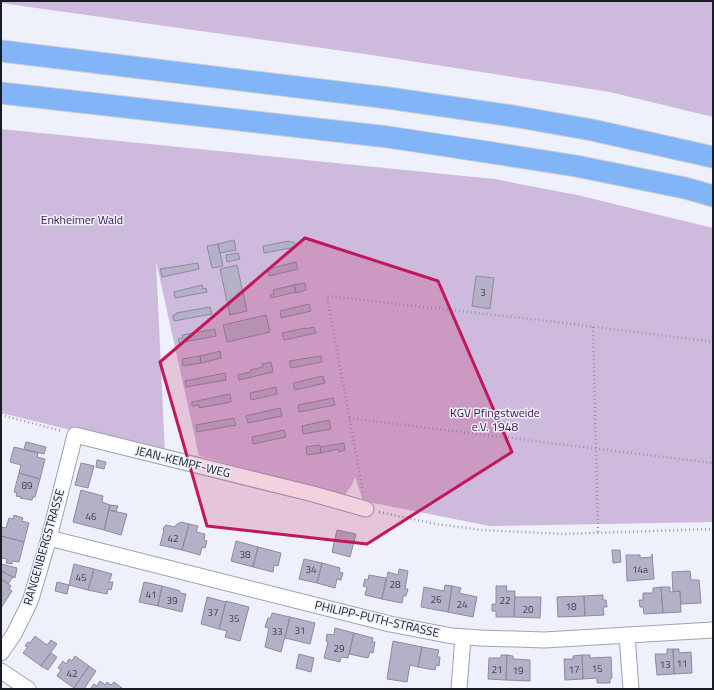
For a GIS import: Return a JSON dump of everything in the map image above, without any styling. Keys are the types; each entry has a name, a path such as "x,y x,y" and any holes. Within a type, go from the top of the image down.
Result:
{"highway":[{"path":"1,51 388,98 512,116 592,130 713,157"},
{"path":"1,93 410,140 576,166 685,188 713,196"}],"street":[{"name":"JEAN-KEMPF-WEG","path":"75,435 313,494 366,509"},
{"name":"RANGENBERGSTRASSE","path":"1,653 14,634 29,605 49,538 75,435"},
{"name":"PHILIPP-PUTH-STRASSE","path":"49,538 390,624 441,634 513,640 544,640 713,630"},
{"path":"627,635 630,689"},
{"path":"459,689 463,637"},
{"path":"1,670 28,689"}],"path":[{"path":"713,342 327,296 366,509 436,524 482,530 564,534 713,529"},
{"path":"593,327 598,533"},
{"path":"1,415 75,435"},
{"path":"349,418 713,462"}],"highlighted area":[{"path":"305,238 438,281 512,452 367,544 207,526 160,362"}],"green space":[{"path":"1,1 713,1 713,117 610,92 365,54 1,3"},
{"path":"1,129 494,179 577,195 713,228 713,522 490,526 363,501 355,477 352,485 345,495 199,456 156,261 165,453 1,413"}],"building":[{"path":"234,240 236,250 220,253 218,244"},
{"path":"289,241 294,242 296,247 264,253 263,246"},
{"path":"218,244 223,266 212,268 207,246"},
{"path":"238,253 240,259 227,262 226,255"},
{"path":"296,262 298,269 269,276 268,269"},
{"path":"198,263 199,269 162,277 160,269"},
{"path":"237,265 247,311 230,315 220,269"},
{"path":"476,276 494,278 490,309 472,306"},
{"path":"305,283 306,290 296,293 294,285"},
{"path":"202,285 203,289 206,288 207,292 175,298 174,292"},
{"path":"294,285 296,292 271,298 270,295 274,294 273,290"},
{"path":"309,304 311,311 281,318 280,311"},
{"path":"210,307 212,314 174,321 173,315 176,315 176,313"},
{"path":"266,315 270,332 227,342 223,325"},
{"path":"314,327 316,333 284,340 282,333"},
{"path":"215,329 216,336 179,343 178,339 183,338 182,335"},
{"path":"220,351 221,358 201,363 200,356"},
{"path":"200,356 201,363 183,366 182,359"},
{"path":"321,356 322,362 291,368 289,361"},
{"path":"271,362 273,372 239,380 238,375 251,372 250,370 263,367 262,364"},
{"path":"225,373 226,380 186,387 185,381"},
{"path":"323,376 325,383 295,390 293,383"},
{"path":"276,387 277,394 251,400 250,393"},
{"path":"230,394 231,402 199,408 199,405 192,406 192,402"},
{"path":"333,398 335,405 299,412 298,405"},
{"path":"280,408 282,416 248,423 246,416"},
{"path":"234,418 236,425 197,432 196,425"},
{"path":"329,420 331,429 303,434 302,426"},
{"path":"284,430 286,437 253,444 252,437"},
{"path":"26,442 46,447 44,454 24,449"},
{"path":"344,443 345,450 339,452 338,449 321,453 320,447"},
{"path":"320,445 321,453 307,455 306,447"},
{"path":"14,447 38,453 37,457 45,459 40,479 19,473 21,465 10,462"},
{"path":"97,460 106,462 104,469 96,467"},
{"path":"81,463 94,466 88,488 75,485"},
{"path":"19,473 40,479 35,497 33,497 32,500 20,498 21,497 16,496 17,493 14,492"},
{"path":"81,490 103,496 102,502 110,505 104,530 73,522"},
{"path":"110,505 118,506 116,512 109,510"},
{"path":"109,510 127,514 121,535 104,530"},
{"path":"14,515 23,518 22,521 29,523 24,542 1,536 1,527 6,528 9,518 13,519"},
{"path":"181,522 189,524 182,550 160,545 164,527 166,525 175,527"},
{"path":"189,524 198,526 196,532 205,534 204,540 207,541 205,548 202,547 200,555 182,550"},
{"path":"337,530 356,534 350,557 332,552"},
{"path":"1,536 24,542 19,562 12,561 12,564 6,563 7,559 1,558"},
{"path":"236,541 258,547 253,567 231,561"},
{"path":"258,547 281,553 278,566 274,565 273,572 253,567"},
{"path":"612,550 620,550 621,562 613,563"},
{"path":"652,554 654,579 627,581 626,555 640,555 640,558 652,557"},
{"path":"304,559 322,563 317,583 299,579"},
{"path":"322,563 340,568 339,572 343,573 341,580 337,579 335,588 317,583"},
{"path":"1,564 17,568 15,578 1,571"},
{"path":"74,564 94,569 88,590 69,585"},
{"path":"94,569 112,574 109,582 113,582 111,590 108,589 107,594 88,590"},
{"path":"399,569 408,571 405,589 408,589 406,596 403,596 402,603 382,599 388,572 398,575"},
{"path":"1,571 13,577 8,584 3,580 1,583"},
{"path":"690,571 691,580 699,580 701,603 681,604 680,591 673,592 672,572"},
{"path":"369,575 386,578 382,599 365,595 367,587 363,586 365,579 368,580"},
{"path":"3,580 11,586 9,589 12,591 1,608 1,583"},
{"path":"57,582 69,585 67,594 55,591"},
{"path":"144,582 162,586 158,606 139,602"},
{"path":"445,585 452,586 448,612 421,607 424,587 444,591"},
{"path":"162,586 186,594 182,612 158,606"},
{"path":"452,586 461,588 459,593 477,597 473,617 448,612"},
{"path":"496,586 507,586 506,591 515,591 514,617 496,617 496,611 492,611 492,604 496,604"},
{"path":"661,587 670,587 670,592 680,591 681,612 663,613"},
{"path":"661,587 663,613 644,614 643,607 640,607 639,600 643,600 643,593 653,593 653,588"},
{"path":"603,595 603,600 606,600 607,607 603,607 604,615 585,616 584,596"},
{"path":"584,596 585,616 558,617 557,597"},
{"path":"207,597 226,602 219,629 201,624"},
{"path":"515,597 541,597 540,618 514,617"},
{"path":"226,601 249,607 240,641 225,637 227,631 219,629"},
{"path":"272,613 290,617 281,652 265,647 269,628 265,627 268,618 271,618"},
{"path":"290,617 315,623 310,644 285,638"},
{"path":"335,628 354,633 348,658 341,657 340,662 324,658 328,642 326,641 327,634 334,635"},
{"path":"354,633 373,638 372,642 375,642 373,653 370,652 368,658 349,654"},
{"path":"35,636 47,645 51,640 57,644 41,666 23,653 28,647 25,646 28,642 30,643"},
{"path":"393,641 422,647 418,667 410,665 407,682 387,679"},
{"path":"422,647 439,650 437,657 440,657 439,666 436,665 435,670 418,667"},
{"path":"667,649 673,649 674,674 657,675 655,654 667,654"},
{"path":"673,649 679,649 679,653 691,652 692,673 674,674"},
{"path":"51,653 57,657 48,670 41,666"},
{"path":"299,654 314,658 311,672 296,668"},
{"path":"501,655 507,655 506,680 488,679 489,658 501,658"},
{"path":"507,655 513,656 513,659 530,660 530,681 506,680"},
{"path":"582,655 590,655 590,658 611,657 612,678 610,678 610,683 597,683 597,678 583,679"},
{"path":"582,655 583,679 565,680 564,659 573,659 573,656"},
{"path":"75,656 89,666 74,688 57,676 61,670 58,668 63,661 66,664 69,659 72,661"},
{"path":"89,666 96,671 84,689 75,689 74,688"},
{"path":"100,681 106,685 107,682 111,685 114,682 122,688 90,689 94,684 97,686"}],"park label":[{"name":"Enkheimer Wald","path":"82,220"},
{"name":"KGV Pfingstweide e.V. 1948","path":"495,420"}]}
